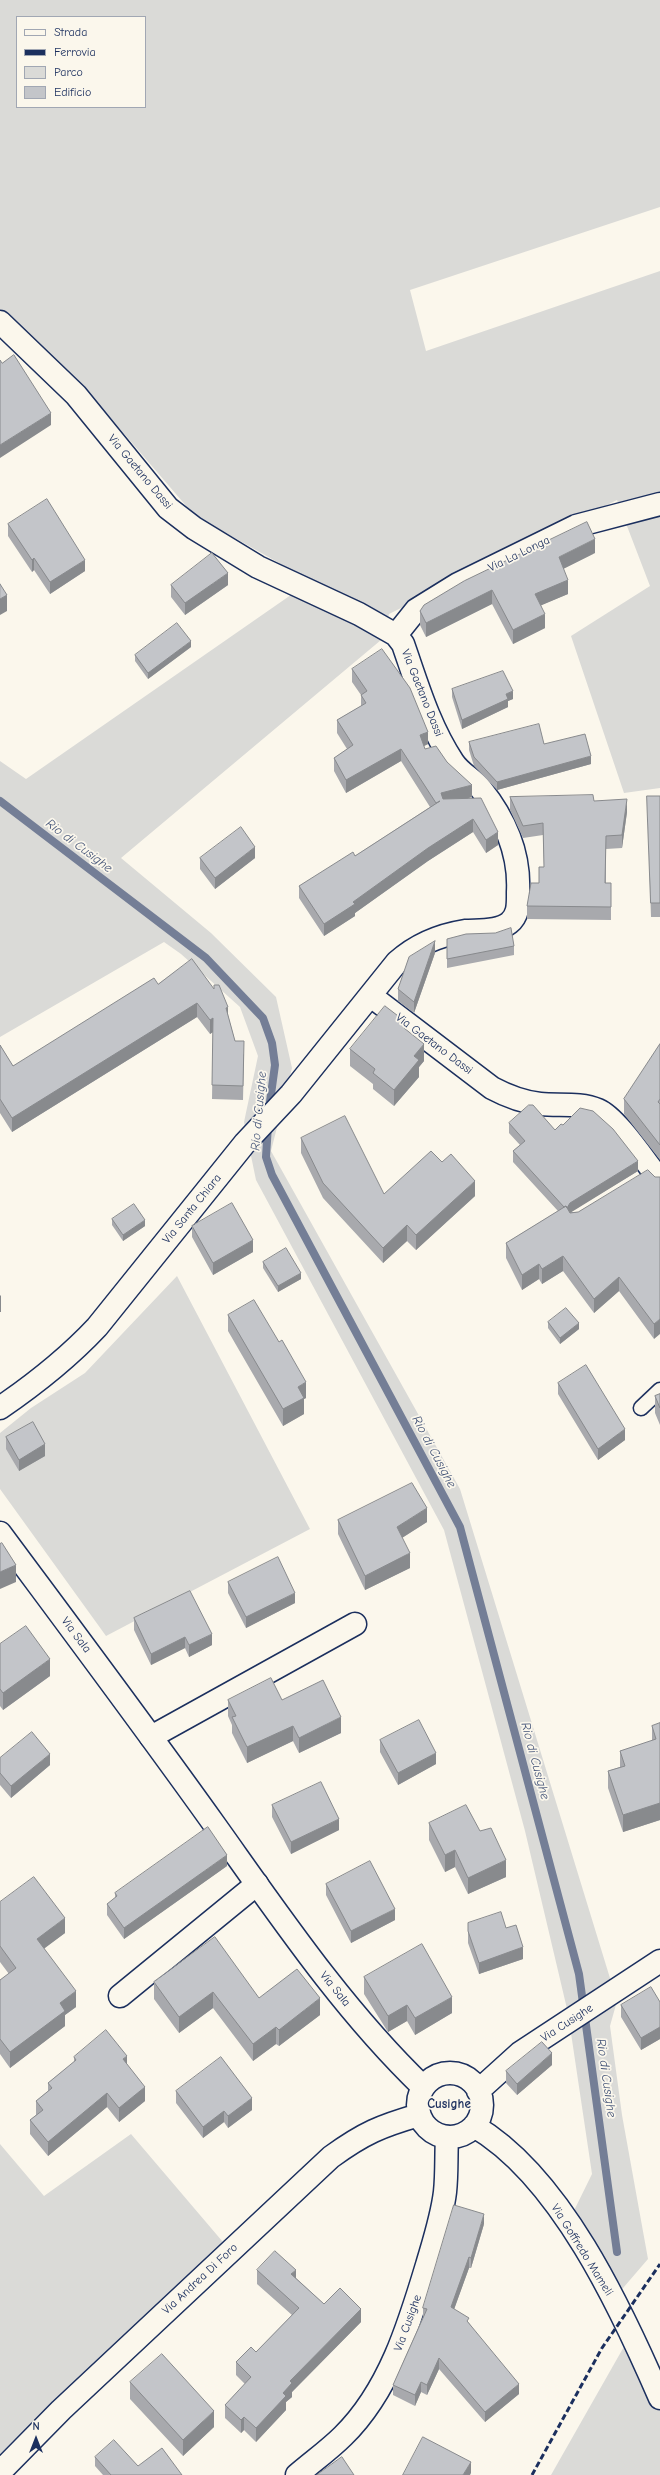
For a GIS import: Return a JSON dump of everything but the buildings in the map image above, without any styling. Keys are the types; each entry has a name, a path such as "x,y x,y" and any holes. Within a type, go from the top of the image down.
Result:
{"street":[{"name":"Via Gaetano Dassi","path":"0,322 76,395 168,508 188,524 258,568 360,614 396,635 403,644 432,723 453,762 481,790 507,832 518,863 518,908 513,920 502,926 452,934 416,947 397,962 371,996 492,1088 504,1095 539,1104 581,1106 598,1110 614,1123 651,1177"},
{"name":"Via La Longa","path":"396,635 416,610 458,584 576,526 660,504"},
{"name":"Via Santa Chiara","path":"0,1408 35,1384 81,1344 245,1143 291,1094 371,996"},
{"name":"Via Sala","path":"0,1533 151,1737 329,1983 401,2066 423,2087"},
{"path":"151,1737 355,1624"},
{"path":"120,1996 257,1884"},
{"name":"Via Cusighe","path":"478,2091 520,2053 660,1962"},
{"path":"452,2073 462,2076 471,2082 478,2091 481,2109 474,2126 466,2132 447,2137 430,2130 419,2115 417,2106 423,2087 430,2079 440,2074 452,2073"},
{"name":"Via Andrea Di Foro","path":"0,2472 61,2410 331,2157 357,2138 377,2128 419,2115"},
{"name":"Via Goffredo Mameli","path":"474,2126 494,2138 527,2168 551,2199 600,2276 636,2343 660,2398"},
{"name":"Via Cusighe","path":"297,2475 344,2436 365,2408 386,2375 400,2348 412,2317 440,2220 445,2191 447,2137"}],"lane":[{"path":"641,1408 660,1390"}],"green space":[{"path":"0,0 660,0 660,207 410,290 426,351 660,271 660,788 624,793 571,636 650,586 617,500 389,614 381,640 121,858 211,933 276,997 292,1068 271,1151 460,1489 617,2001 610,2026 622,2115 648,2259 605,2309 564,2231 592,2174 568,2013 525,1831 444,1530 256,1180 244,1122 258,1056 240,1007 181,954 164,942 0,1037 0,761 26,779 311,581 194,515 77,379 0,325"},
{"path":"177,1276 310,1529 106,1636 0,1489 0,1433 31,1408 85,1373"},
{"path":"131,2134 234,2255 0,2465 0,2144 44,2196"},
{"path":"634,2329 660,2406 660,2475 551,2475"}],"waterway":[{"name":"Rio di Cusighe","path":"0,801 206,958 263,1018 272,1043 275,1065 269,1109"},
{"name":"Rio di Cusighe","path":"268,1125 266,1157 272,1175 460,1527 579,1974 617,2252"}],"railway":[{"path":"532,2475 602,2348 660,2264"}],"district":[{"name":"Cusighe","path":"449,2104"}]}
